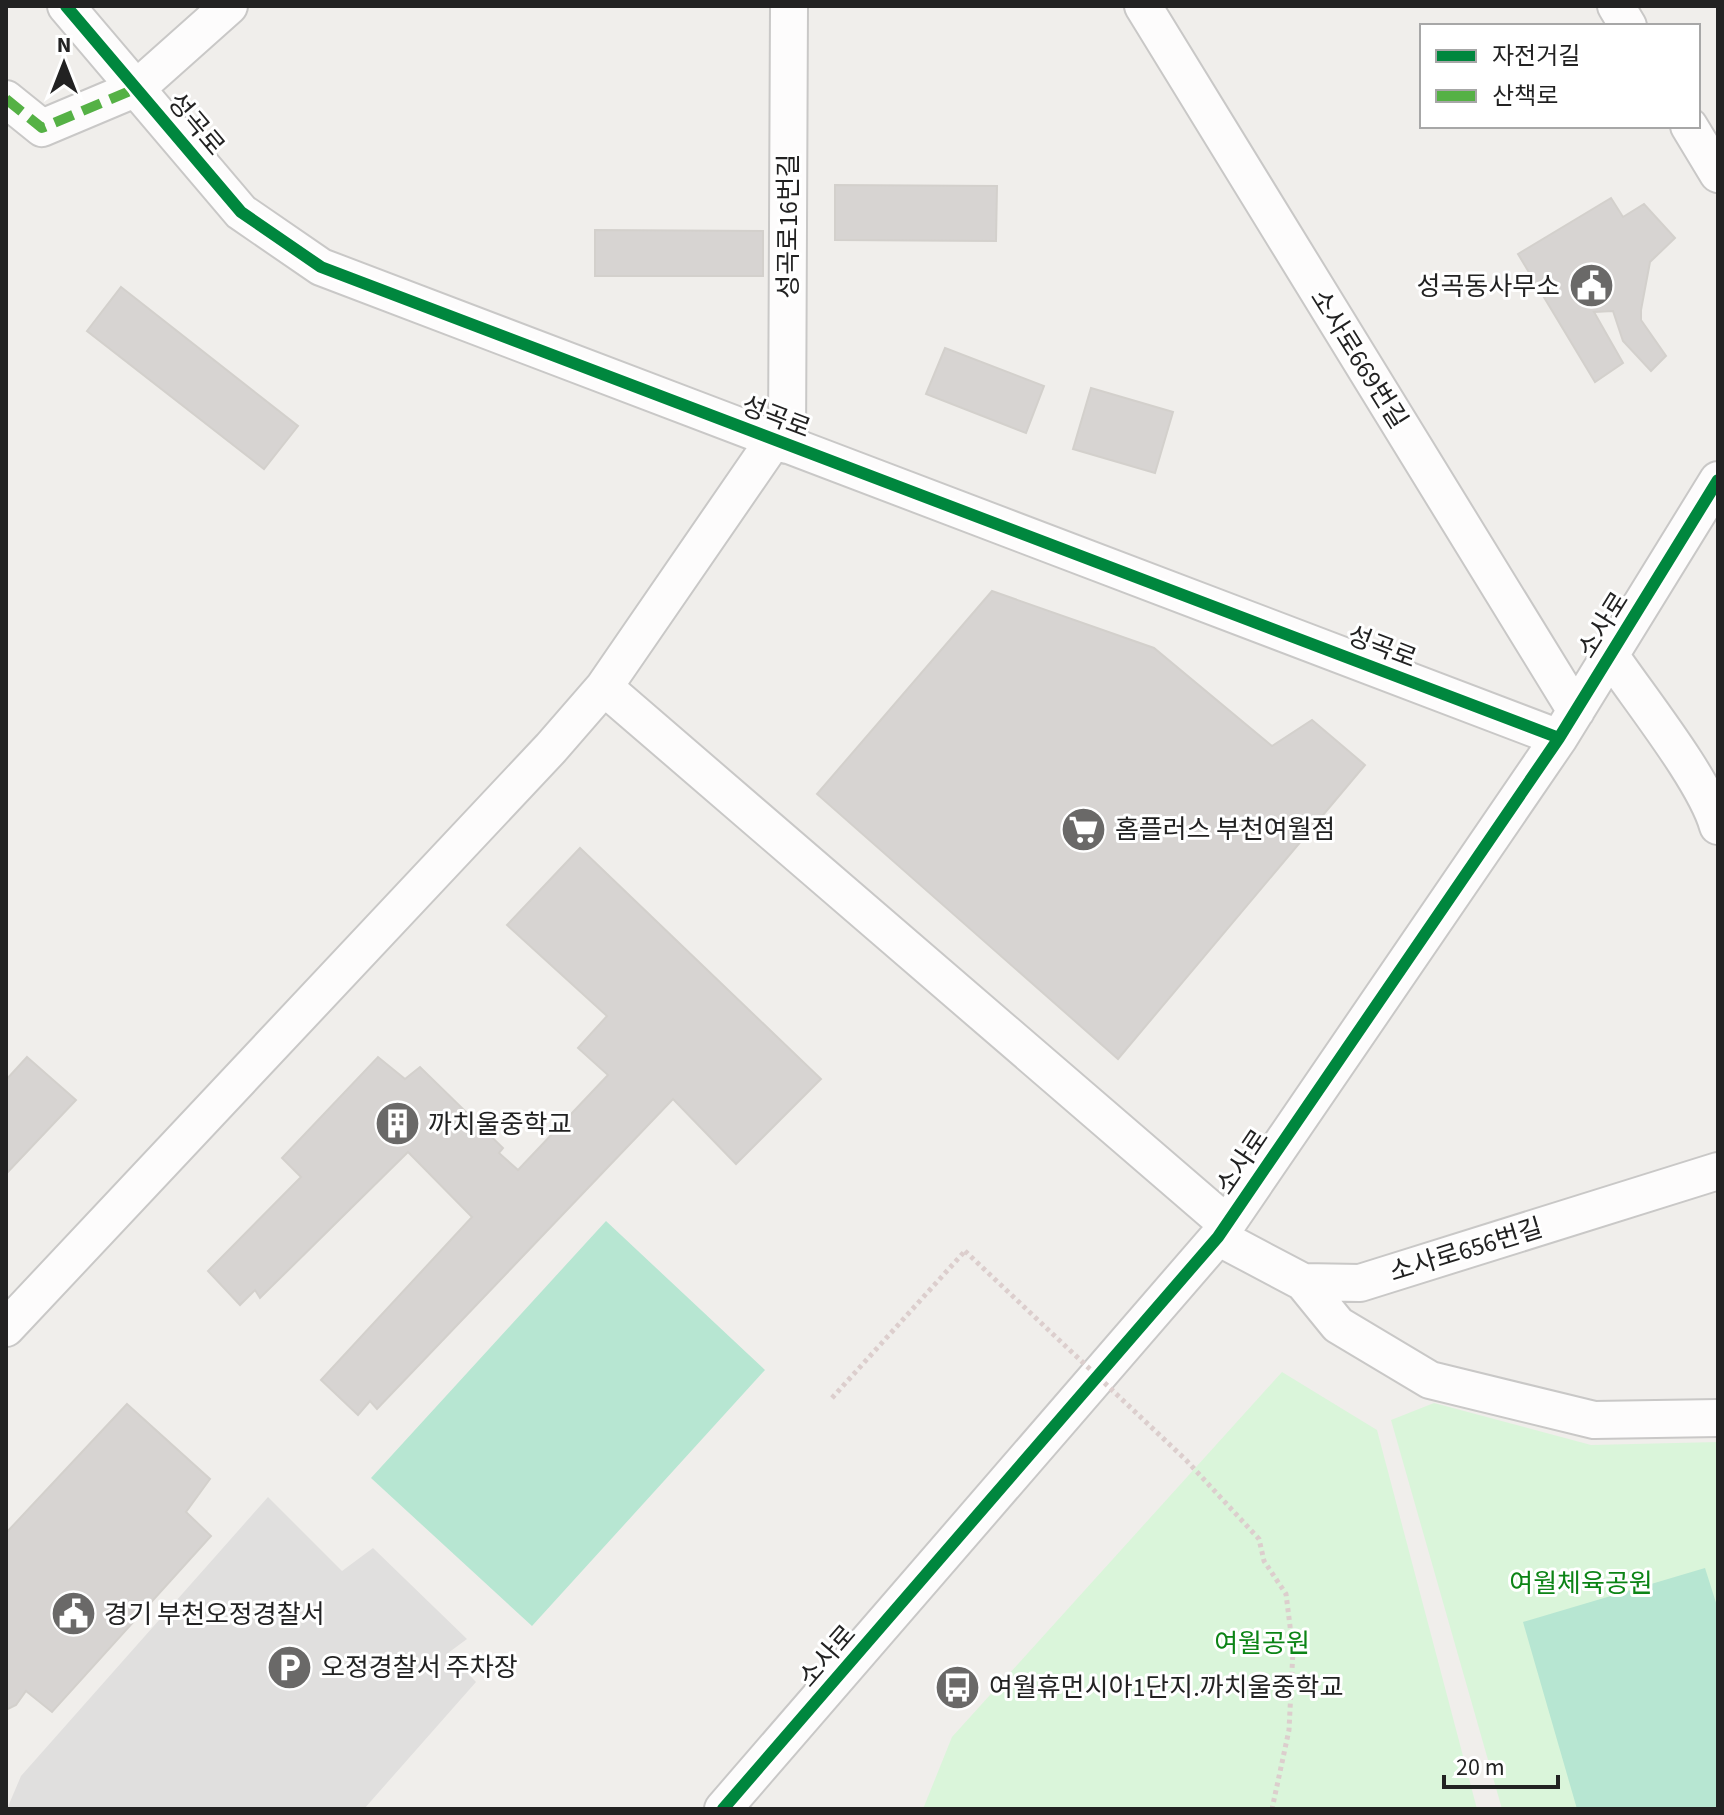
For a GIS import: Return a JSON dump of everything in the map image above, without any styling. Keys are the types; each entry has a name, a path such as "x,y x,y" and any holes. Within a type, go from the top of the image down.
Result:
{"street":[{"name":"성곡로","path":"66,6 241,212 321,267 781,442 1568,724"},
{"path":"6,99 42,128 137,88 229,6"},
{"name":"성곡로16번길","path":"781,442 789,6"},
{"name":"소사로669번길","path":"1143,6 1568,724"},
{"path":"1616,6 1627,24"},
{"path":"1690,128 1718,174"},
{"path":"6,1328 551,748 604,687 781,442"},
{"name":"소사로","path":"723,1809 1223,1230 1568,724 1718,480"},
{"name":"소사로","path":"1610,655 1690,775 1718,826"},
{"name":"소사로656번길","path":"604,687 1223,1230 1303,1282 1360,1283 1718,1171"},
{"path":"1303,1282 1338,1325 1430,1380 1594,1420 1718,1418"}],"path":[{"path":"832,1398 965,1251 1186,1460 1259,1539 1264,1561 1286,1594 1293,1650 1289,1730 1272,1809"}],"green space":[{"path":"606,1221 765,1370 532,1626 371,1478"},
{"name":"여월공원","path":"1282,1372 1377,1430 1477,1809 923,1809 952,1737"},
{"name":"여월체육공원","path":"1434,1403 1591,1445 1718,1442 1718,1809 1502,1809 1391,1420"},
{"path":"1705,1568 1718,1609 1718,1809 1577,1809 1523,1622"}],"shaded area":[{"name":"오정경찰서 주차장","path":"268,1497 342,1571 373,1548 467,1639 448,1653 476,1682 364,1809 7,1809 21,1776"}],"building":[{"path":"835,185 997,186 996,241 835,240"},
{"name":"성곡동사무소","path":"1611,198 1623,217 1644,204 1675,238 1650,262 1641,310 1641,320 1666,356 1651,371 1623,341 1613,311 1594,312 1623,363 1595,382 1518,254"},
{"path":"595,230 763,231 763,276 595,276"},
{"path":"121,287 298,426 264,469 87,331"},
{"path":"945,348 1044,386 1026,433 926,394"},
{"path":"1091,388 1173,412 1155,473 1073,449"},
{"name":"홈플러스 부천여월점","path":"992,591 1154,648 1272,746 1312,720 1365,765 1118,1059 817,794"},
{"name":"까치울중학교","path":"580,848 821,1079 736,1164 673,1099 377,1409 370,1401 358,1415 321,1380 472,1217 408,1152 260,1298 255,1290 240,1305 208,1271 301,1177 282,1158 378,1057 405,1079 420,1067 503,1148 499,1153 518,1170 608,1075 578,1048 607,1016 507,925"},
{"path":"27,1057 76,1100 6,1174 6,1080"},
{"name":"경기 부천오정경찰서","path":"127,1404 210,1479 186,1512 211,1536 52,1712 26,1691 16,1705 6,1710 6,1533"}],"marked path":[{"path":"6,99 42,128 137,88"}],"cycle path":[{"path":"66,6 241,212 321,267 1559,738"},
{"path":"723,1809 1218,1237 1559,738 1718,480"}],"place":[{"name":"성곡동사무소","path":"1591,286"},
{"name":"홈플러스 부천여월점","path":"1084,829"},
{"name":"까치울중학교","path":"397,1124"},
{"name":"경기 부천오정경찰서","path":"73,1614"},
{"name":"오정경찰서 주차장","path":"290,1667"},
{"name":"여월휴먼시아1단지.까치울중학교","path":"958,1687"}]}
